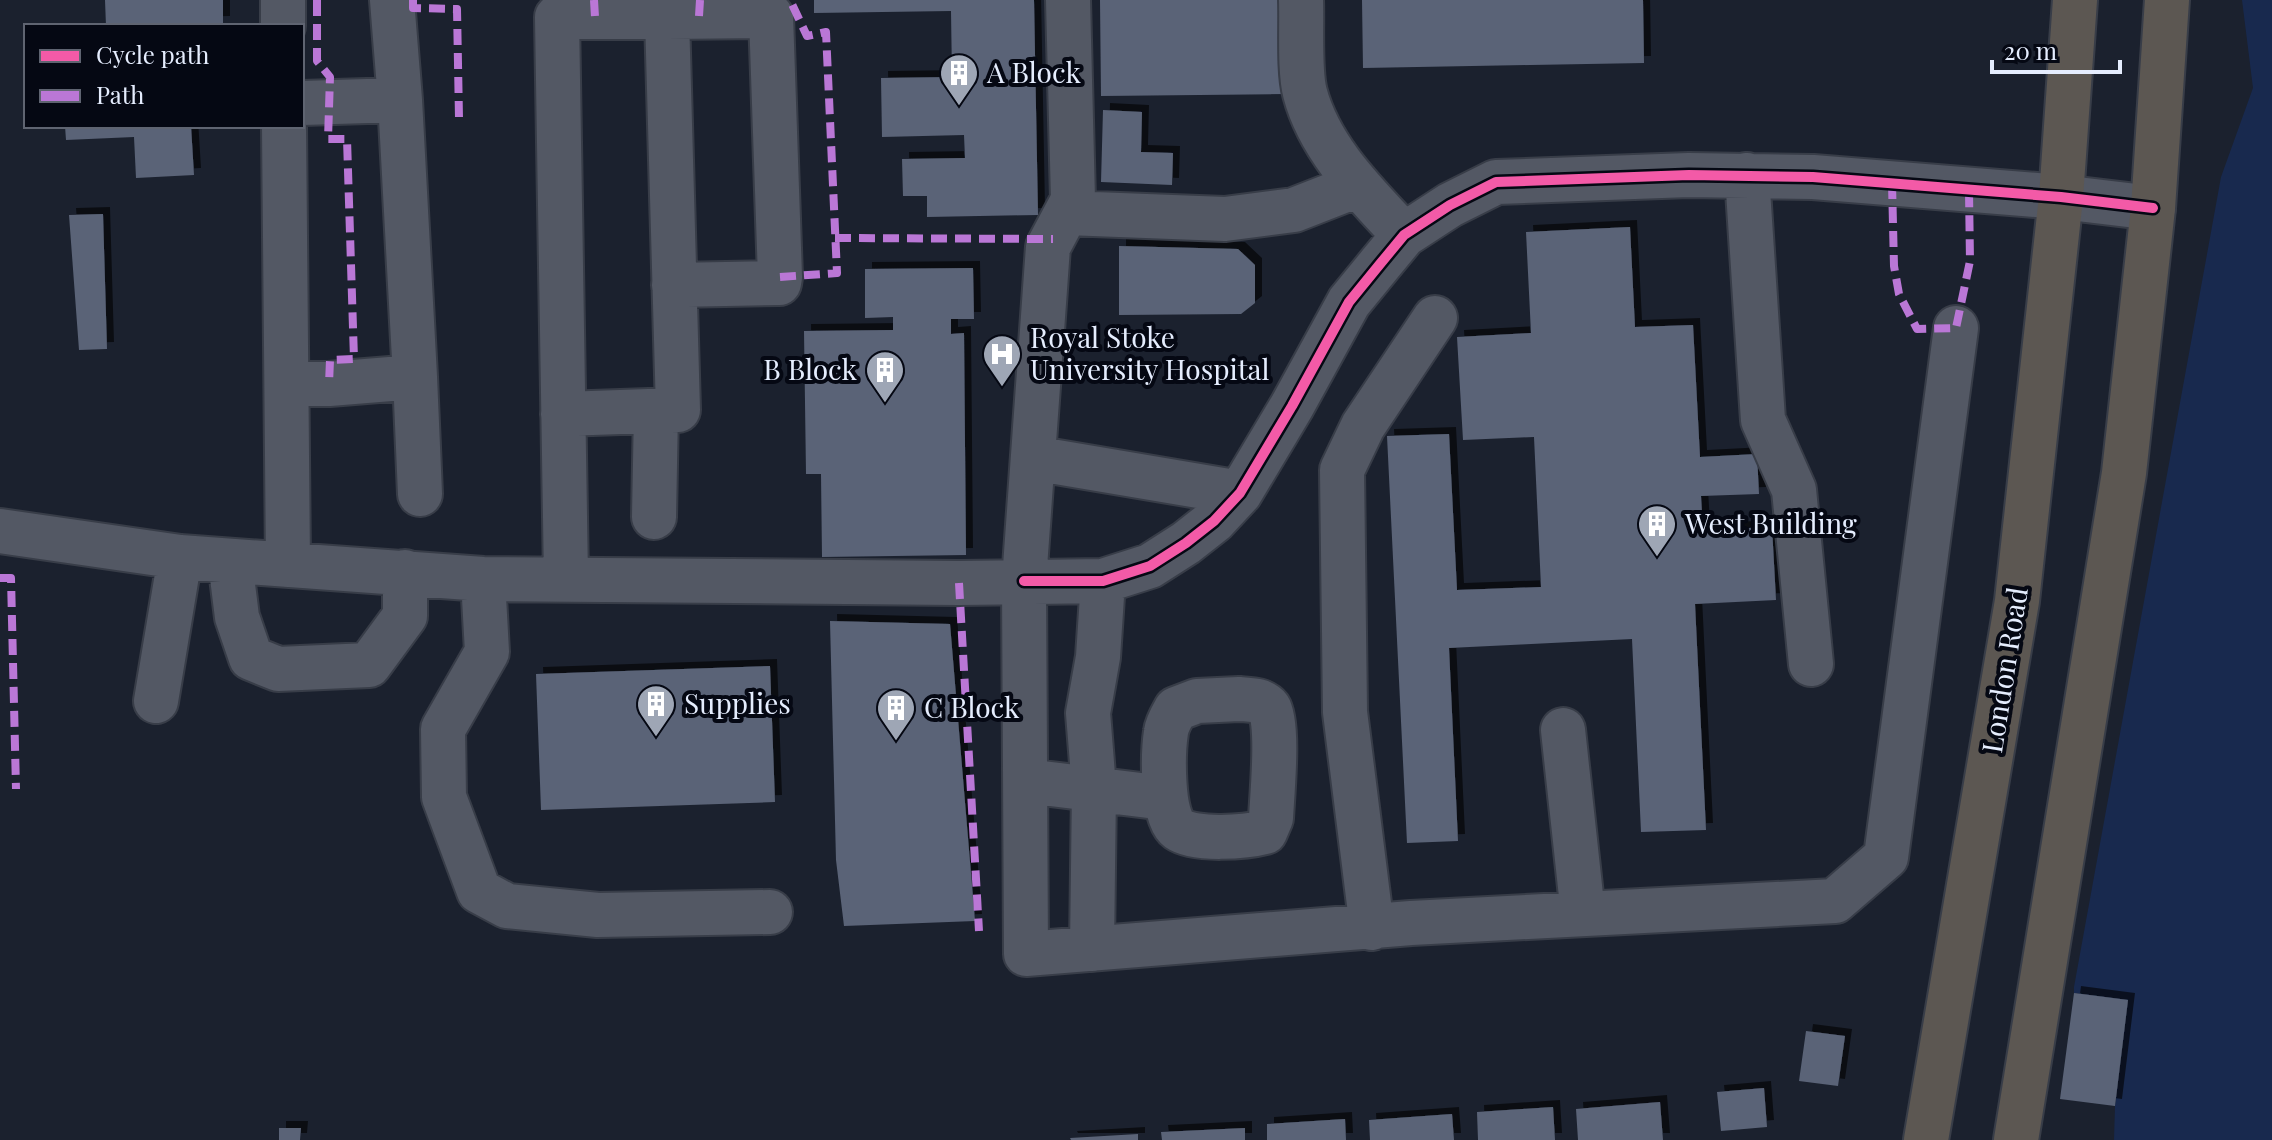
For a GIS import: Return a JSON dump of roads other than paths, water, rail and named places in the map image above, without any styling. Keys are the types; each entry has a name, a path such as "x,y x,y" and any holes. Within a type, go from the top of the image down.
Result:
{"highway":[{"name":"London Road","path":"1926,1140 2017,601 2061,197 2075,0"},
{"path":"2016,1140 2124,473 2153,208 2167,0"}],"street":[{"path":"275,0 283,0 283,24"},
{"path":"392,0 420,494"},
{"path":"1068,0 1073,200 1048,247 1024,581 1026,954 1411,923 1835,901 1886,857 1956,328"},
{"path":"1301,0 1305,93 1326,141 1358,185 1404,235"},
{"path":"566,579 557,17 771,16 779,283 674,285"},
{"path":"563,414 678,410 667,17"},
{"path":"304,103 400,100"},
{"path":"284,128 288,565"},
{"path":"1747,175 1763,420 1794,490 1811,664"},
{"path":"0,531 180,557 483,579 959,583 1103,581 1150,566 1214,521 1240,493 1349,302 1404,235 1450,205 1496,182 1747,175 1813,177 2061,197 2153,208"},
{"path":"1067,213 1225,219 1294,210 1358,185"},
{"path":"1372,928 1345,712 1342,470 1363,426 1435,318"},
{"path":"287,384 415,377"},
{"path":"654,517 656,411"},
{"path":"1033,458 1240,493"},
{"path":"156,701 180,557"},
{"path":"230,561 237,617 251,658 278,669 369,665 405,616 405,572"},
{"path":"483,579 487,652 443,729 444,797 479,891 507,906 598,915 770,912"},
{"path":"1092,949 1094,788 1088,713 1098,657 1103,581"},
{"path":"1563,730 1583,914"},
{"path":"1026,781 1165,798"}],"place":[{"name":"A Block","path":"959,107"},
{"name":"Royal Stoke University Hospital","path":"1002,388"},
{"name":"B Block","path":"885,404"},
{"name":"West Building","path":"1657,558"},
{"name":"Supplies","path":"656,738"},
{"name":"C Block","path":"896,742"}]}
